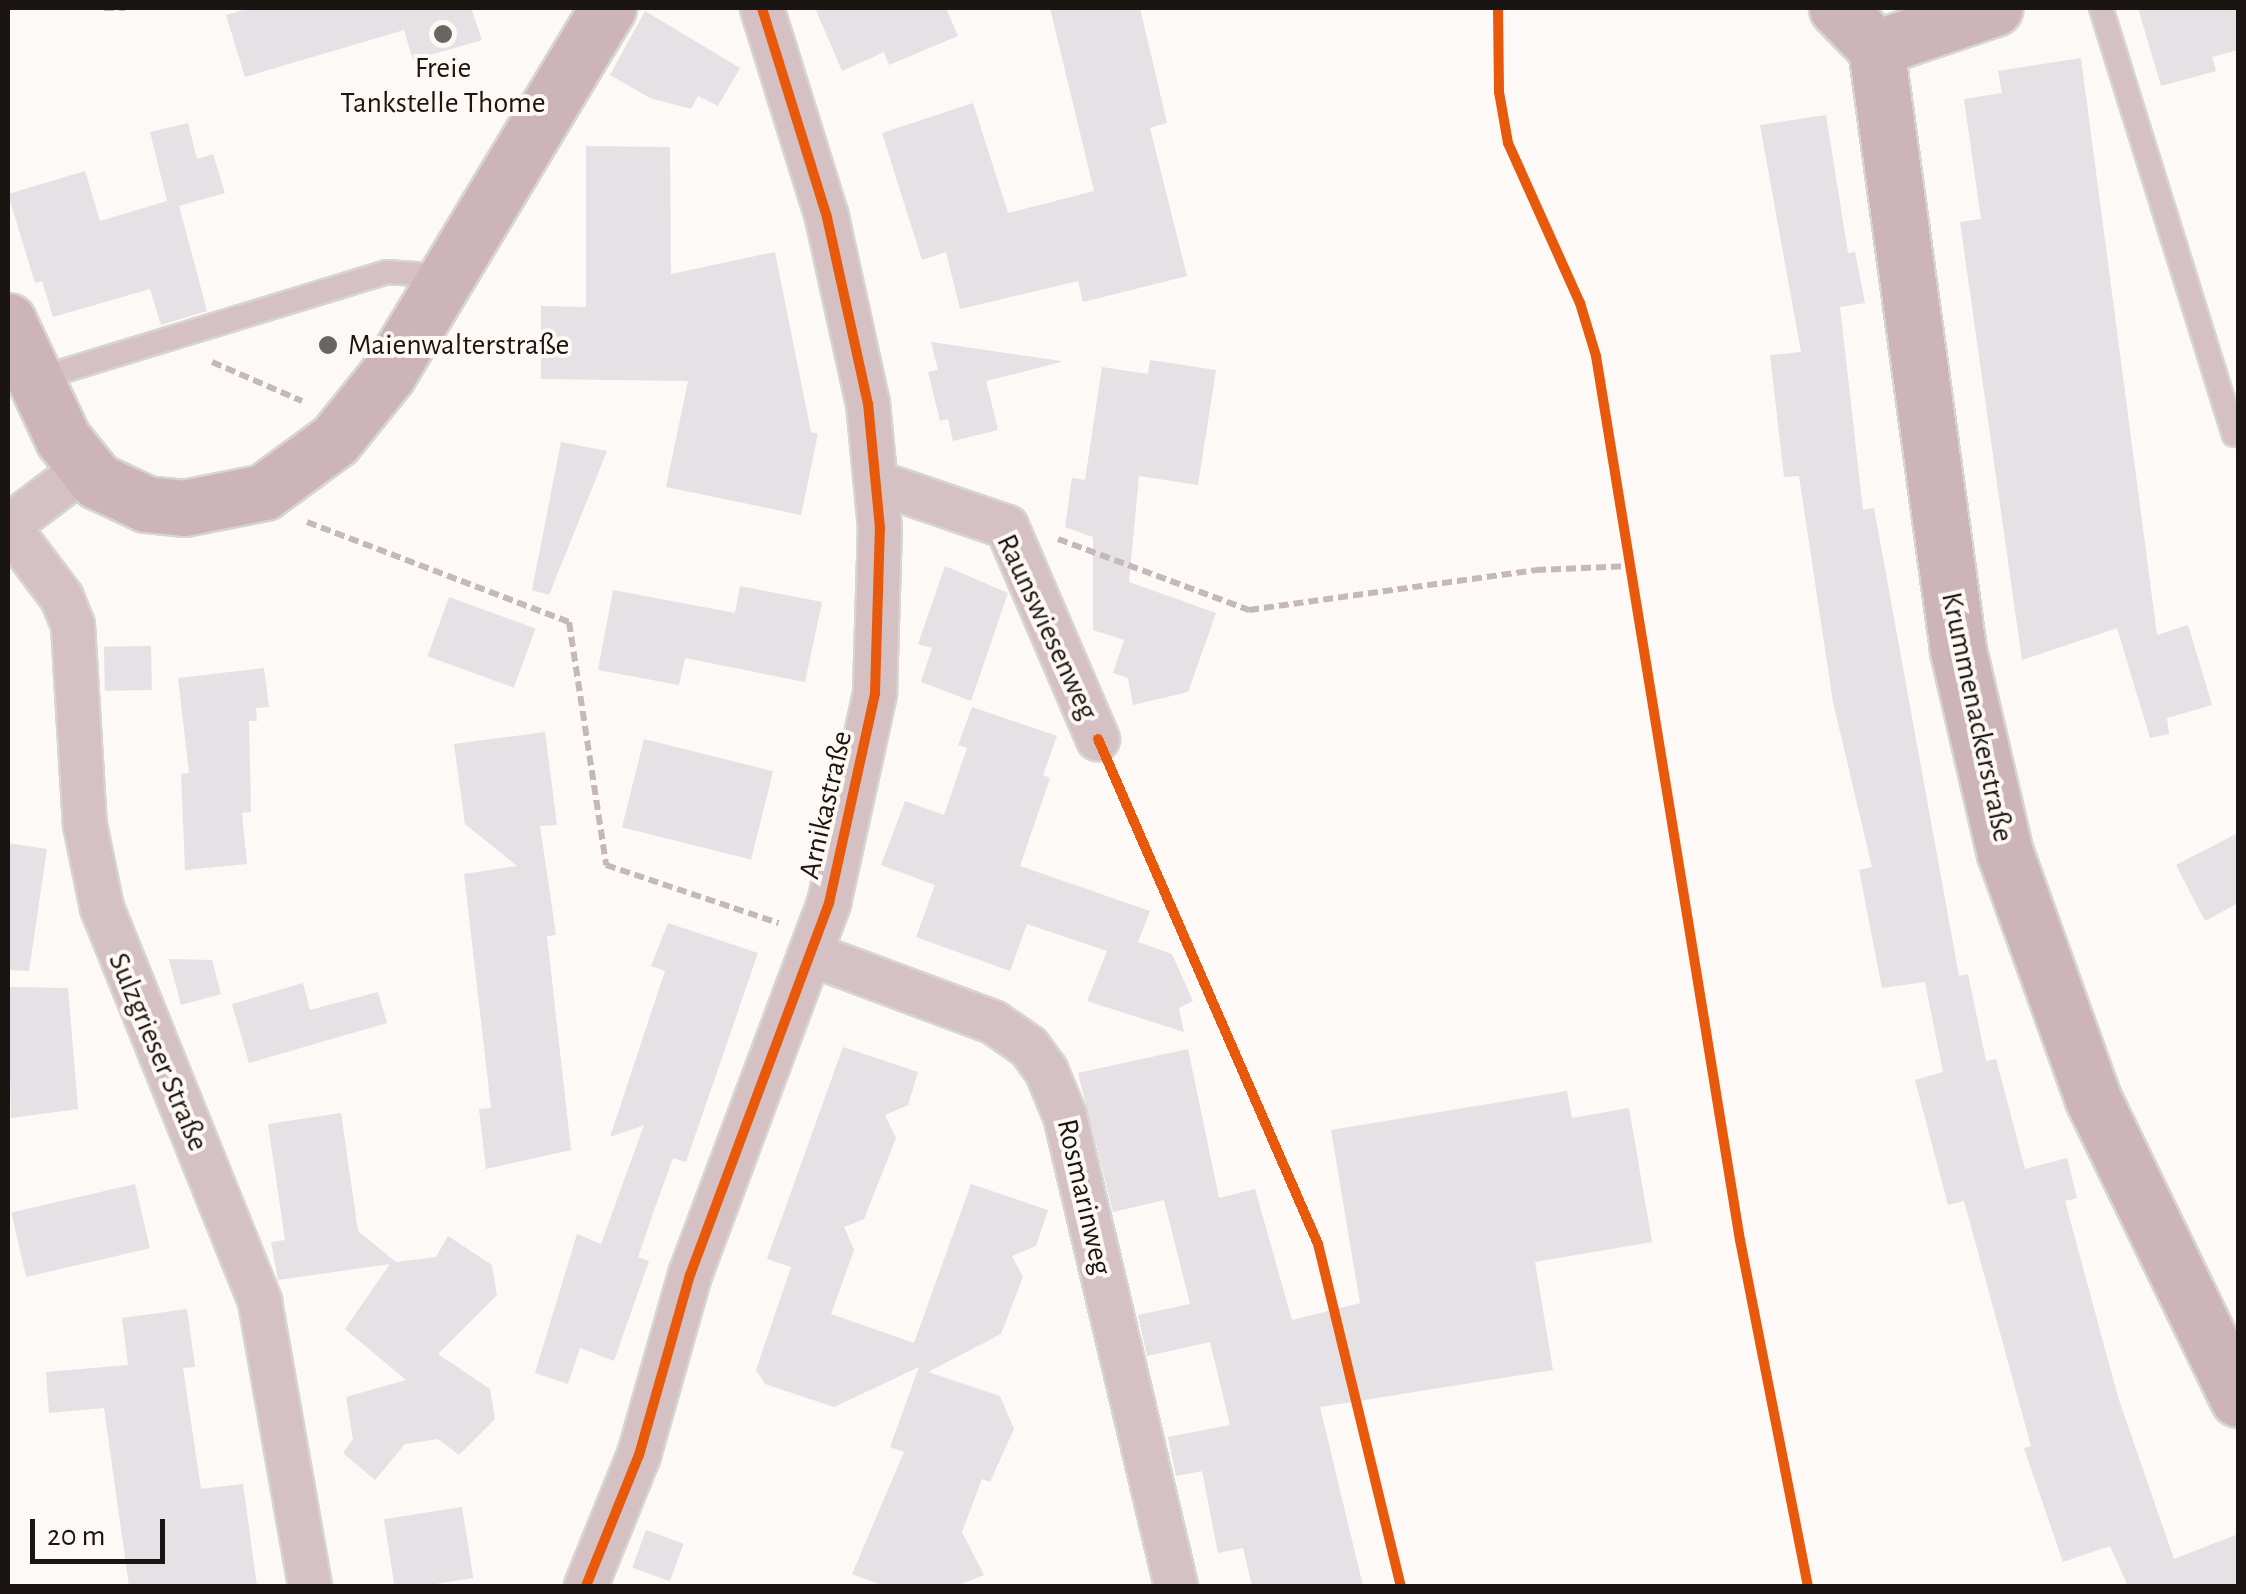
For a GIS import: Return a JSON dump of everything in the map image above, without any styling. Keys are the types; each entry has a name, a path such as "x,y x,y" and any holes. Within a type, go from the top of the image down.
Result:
{"main road":[{"path":"8,321 34,380 84,469 111,490 146,504 200,508 247,498 292,475 354,421 450,277 608,8"},
{"path":"1837,8 1876,48 1994,8"},
{"name":"Krummenackerstraße","path":"1876,48 1958,650 1984,779 2072,1051 2238,1399"}],"street":[{"name":"Arnikastraße","path":"586,1586 638,1455 690,1275 814,945 870,732 880,603 878,483 836,251 762,8"},
{"path":"8,526 84,469"},
{"name":"Raunswiesenweg","path":"878,483 1007,526 1098,739"},
{"name":"Sulzgrieser Straße","path":"8,526 62,598 73,626 85,825 102,908 260,1302 310,1586"},
{"name":"Rosmarinweg","path":"814,945 993,1022 1029,1046 1046,1070 1065,1116 1176,1586"}],"lane":[{"path":"2102,8 2234,435"},
{"path":"34,380 388,272 450,277"}],"path":[{"path":"104,8 125,8"},
{"path":"1498,8 1503,124 1590,332 1740,1240 1808,1586"},
{"path":"161,339 354,421"},
{"path":"247,498 566,620 606,865 814,945"},
{"path":"1007,526 1066,541 1250,610 1536,570 1631,566"}],"building":[{"path":"250,8 471,8 482,40 413,60 404,30 245,77 226,15"},
{"path":"815,8 946,8 958,36 889,65 884,52 842,71"},
{"path":"1050,8 1140,8 1167,123 1150,128 1187,276 1083,302 1078,281 960,309 946,252 922,260 882,133 973,103 1008,213 1094,191"},
{"path":"2138,8 2238,8 2238,50 2212,57 2216,71 2161,86"},
{"path":"645,11 740,68 718,106 698,96 691,109 650,98 610,75"},
{"path":"2081,58 2157,635 2188,625 2212,705 2167,718 2169,734 2150,738 2117,628 2022,660 1960,222 1981,219 1964,99 2002,93 1998,71"},
{"path":"1826,115 1848,253 1855,252 1865,303 1840,307 1863,510 1874,508 1959,976 1968,974 1986,1061 1996,1059 2025,1169 2067,1158 2077,1198 2065,1201 2118,1397 2174,1559 2238,1534 2238,1586 2121,1586 2127,1584 2110,1546 2063,1562 2024,1448 2031,1446 1964,1201 1948,1205 1915,1080 1943,1072 1925,982 1882,988 1859,870 1872,867 1833,702 1799,476 1784,477 1770,355 1801,352 1760,125"},
{"path":"188,123 197,159 213,154 225,193 179,206 207,311 161,325 150,289 53,317 42,281 35,283 8,194 85,171 100,221 167,201 150,132"},
{"path":"586,146 670,147 671,274 775,252 811,432 818,434 801,515 666,487 688,381 541,379 541,306 586,307"},
{"path":"931,342 1061,362 986,381 998,430 953,441 948,419 940,421 928,372 938,370"},
{"path":"1150,360 1216,370 1198,485 1139,476 1129,582 1216,613 1188,692 1133,705 1128,678 1113,673 1124,640 1093,630 1093,537 1065,527 1072,478 1085,480 1102,367 1148,374"},
{"path":"561,442 607,451 549,595 532,590"},
{"path":"945,566 1008,593 971,701 921,682 932,648 918,644"},
{"path":"740,586 822,602 805,682 685,658 679,685 598,670 613,590 735,613"},
{"path":"449,597 535,628 514,688 427,656"},
{"path":"151,646 152,690 105,691 104,647"},
{"path":"264,668 269,707 256,708 257,721 249,721 251,812 242,813 247,864 185,870 181,774 189,773 178,678"},
{"path":"972,707 1057,736 1043,775 1050,778 1020,866 1150,911 1138,942 1172,954 1193,1001 1179,1008 1184,1032 1087,1001 1107,951 1027,924 1010,971 916,937 935,885 881,865 905,801 944,815 967,748 958,745"},
{"path":"545,732 557,825 540,826 556,935 547,936 571,1150 486,1169 479,1109 491,1108 464,874 517,866 465,824 454,744"},
{"path":"644,739 773,771 751,859 622,827"},
{"path":"2238,833 2238,903 2205,921 2176,865"},
{"path":"8,843 47,849 29,971 8,970"},
{"path":"668,923 758,953 686,1162 673,1158 652,1216 638,1257 649,1261 614,1361 580,1348 568,1384 535,1373 577,1234 601,1244 644,1125 610,1137 665,971 651,966"},
{"path":"169,959 212,960 221,994 181,1005"},
{"path":"303,983 310,1010 378,992 387,1023 249,1063 232,1004"},
{"path":"8,987 68,988 78,1109 11,1118"},
{"path":"843,1047 918,1072 908,1105 885,1115 896,1138 864,1219 844,1227 854,1250 831,1314 914,1343 971,1184 1048,1210 1036,1246 1012,1256 1023,1277 1001,1334 928,1372 1000,1396 1014,1429 990,1482 982,1479 962,1532 984,1575 956,1586 884,1586 852,1574 904,1452 890,1447 919,1367 834,1407 765,1384 756,1370 791,1267 767,1259"},
{"path":"1188,1049 1219,1198 1255,1189 1292,1320 1360,1303 1331,1130 1567,1091 1572,1118 1629,1108 1652,1242 1535,1262 1553,1370 1320,1407 1363,1586 1252,1586 1243,1548 1218,1553 1202,1471 1176,1476 1168,1437 1230,1425 1210,1342 1147,1356 1138,1315 1190,1304 1164,1200 1113,1212 1078,1073"},
{"path":"341,1113 358,1231 396,1262 436,1257 448,1236 492,1265 497,1295 438,1354 490,1389 495,1419 459,1455 438,1439 405,1444 375,1480 343,1453 353,1439 346,1397 406,1380 345,1329 390,1264 278,1280 271,1242 285,1240 268,1124"},
{"path":"135,1184 150,1248 26,1277 11,1213"},
{"path":"187,1309 195,1367 183,1368 201,1489 243,1484 257,1586 129,1586 104,1408 49,1413 46,1372 128,1365 122,1318"},
{"path":"462,1507 473,1578 395,1586 384,1519"},
{"path":"646,1530 684,1544 670,1581 632,1568"}],"cycle path":[{"path":"586,1586 639,1455 690,1275 829,903 875,693 880,528 868,404 827,217 762,8"},
{"path":"1498,8 1499,92 1508,143 1580,303 1596,356 1740,1240 1808,1586"},
{"path":"1098,739 1318,1244 1401,1586"}],"place":[{"name":"Freie Tankstelle Thome","path":"443,34"},
{"name":"Maienwalterstraße","path":"328,345"}]}
